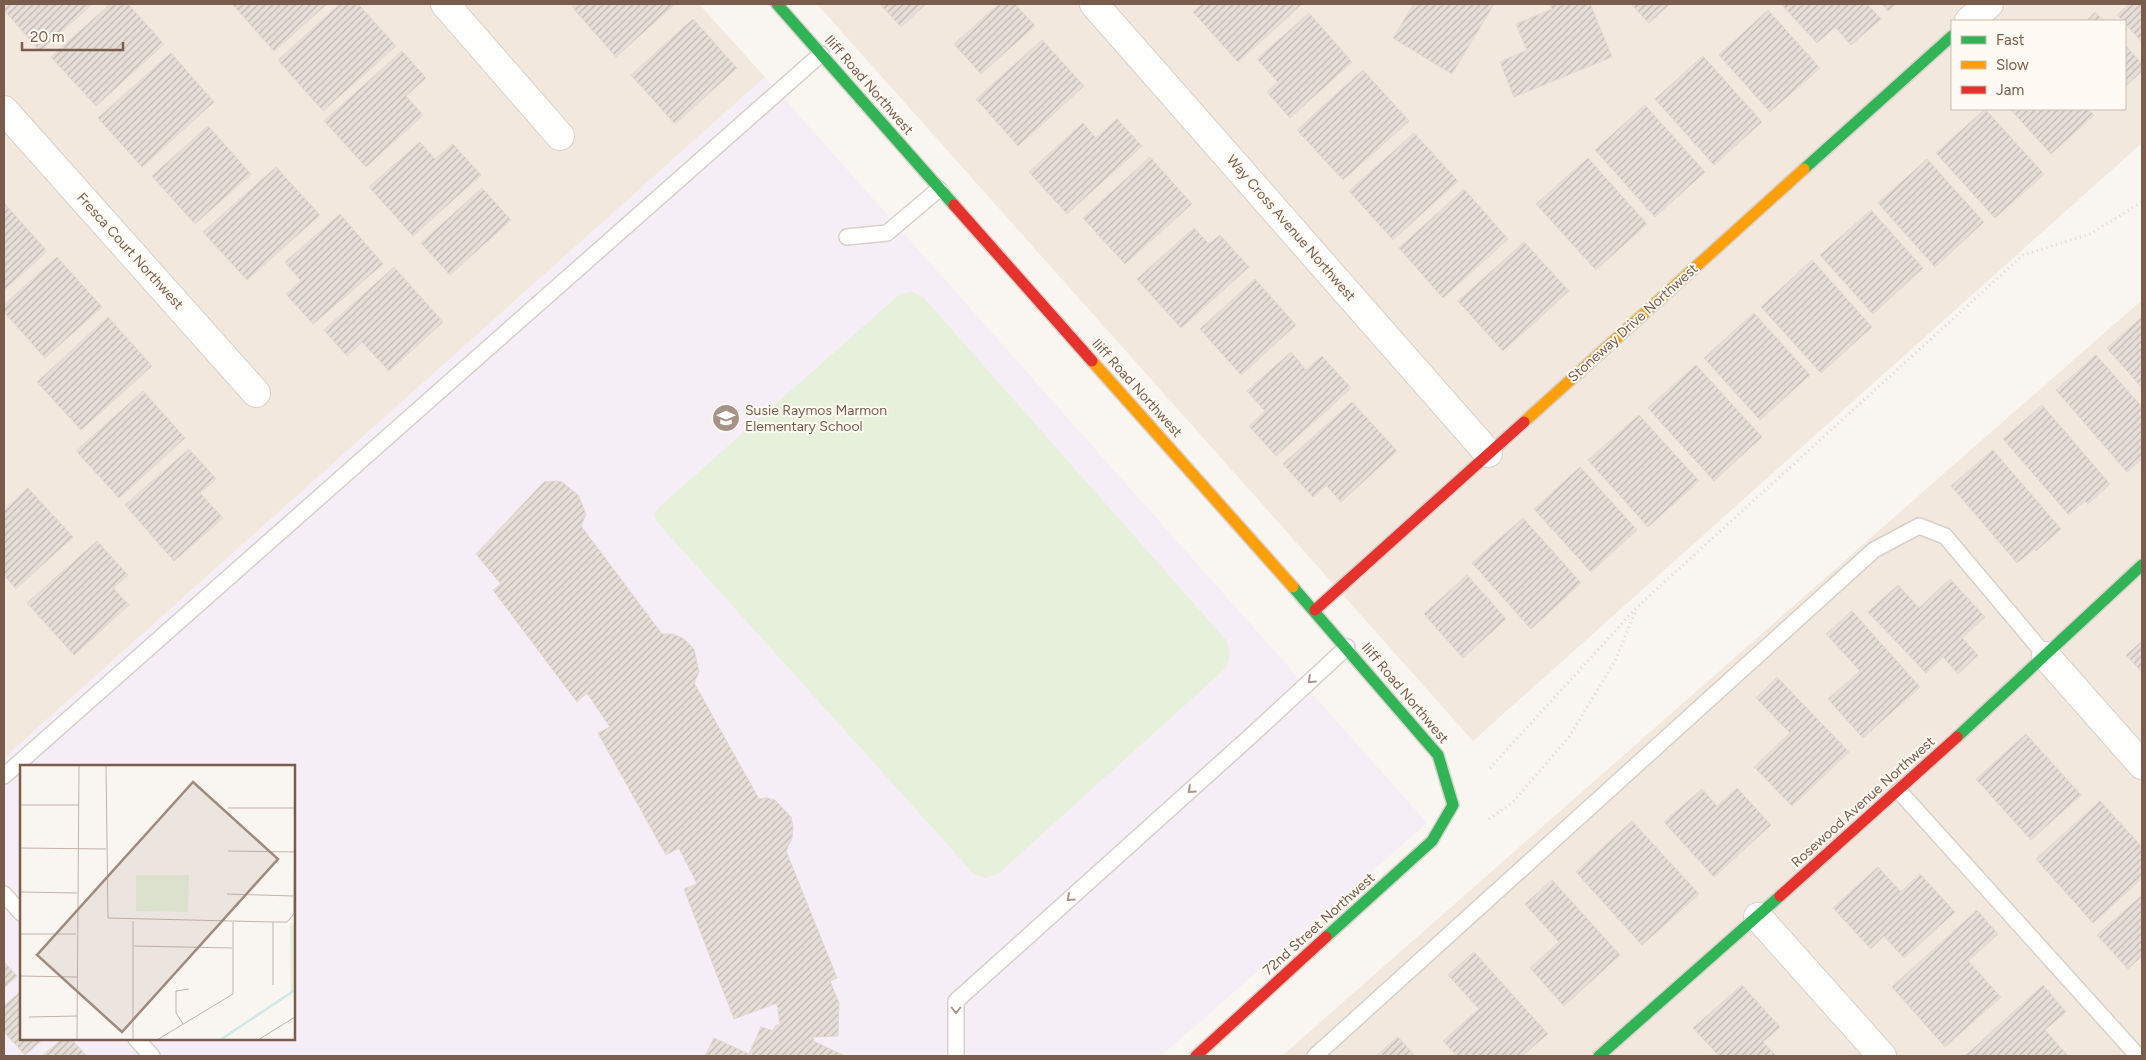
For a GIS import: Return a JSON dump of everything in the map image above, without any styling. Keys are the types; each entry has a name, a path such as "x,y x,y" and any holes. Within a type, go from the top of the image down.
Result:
{"street":[{"path":"445,4 560,136"},
{"name":"Iliff Road Northwest","path":"777,4 1347,647 1438,756 1453,805"},
{"name":"Way Cross Avenue Northwest","path":"1094,4 1488,453"},
{"path":"1970,20 1988,4"},
{"name":"Stoneway Drive Northwest","path":"1315,610 1951,37"},
{"name":"Fresca Court Northwest","path":"4,110 256,393"},
{"name":"Rosewood Avenue Northwest","path":"1599,1056 1899,791 2142,565"},
{"path":"2046,656 2142,765"},
{"name":"72nd Street Northwest","path":"1196,1056 1432,841 1453,805"},
{"path":"1758,917 1882,1056"}],"lane":[{"path":"4,776 821,54"},
{"path":"847,237 887,233 939,189"},
{"path":"1314,1056 1874,550 1919,526 1945,536 2046,656"},
{"path":"956,1056 956,1001 1347,647"},
{"path":"1899,791 2138,1056"},
{"path":"4,894 20,912"},
{"path":"137,1040 152,1056"},
{"path":"1613,1044 1623,1056"}],"path":[{"path":"1490,768 1637,607 2023,255 2090,234 2142,202"},
{"path":"1489,819 1512,803 1569,738 1615,662 1637,607"}],"shaded area":[{"path":"4,4 699,4 765,77 4,758"},
{"path":"817,4 2142,4 2142,143 1473,741"},
{"name":"Susie Raymos Marmon Elementary School","path":"765,77 1427,823 1161,1056 4,1056 4,758"},
{"path":"2142,300 2142,1056 1282,1056 1924,491"}],"green space":[{"path":"912,292 924,298 1226,640 1230,653 1227,667 998,874 985,878 974,874 657,522 654,514 659,507 900,294"}],"building":[{"path":"4,4 92,4 40,51 4,10"},
{"path":"110,4 128,4 164,44 96,106 51,57"},
{"path":"232,4 327,4 274,51"},
{"path":"340,4 358,4 396,46 323,111 278,60"},
{"path":"575,4 674,5 616,57 572,7"},
{"path":"880,4 926,4 901,27"},
{"path":"999,4 1015,4 1035,26 981,74 954,44"},
{"path":"1202,4 1302,4 1238,62 1193,12"},
{"path":"1414,4 1494,4 1452,74 1393,38"},
{"path":"1549,4 1590,4 1612,57 1514,97 1500,62 1527,50 1516,24 1552,9"},
{"path":"1631,4 1670,4 1649,23"},
{"path":"1781,4 1867,4 1881,19 1851,45 1835,27 1817,43"},
{"path":"1882,4 1896,4 1888,11"},
{"path":"2129,4 2142,4 2142,42 2126,25 2126,20 2122,20 2117,15"},
{"path":"1768,10 1820,68 1770,112 1719,55"},
{"path":"2095,12 2103,20 2087,20"},
{"path":"1309,13 1352,62 1290,118 1267,92 1278,82 1257,59"},
{"path":"693,19 737,68 675,124 631,75"},
{"path":"1042,40 1084,86 1018,146 976,99"},
{"path":"2126,46 2142,64 2142,71 2126,86"},
{"path":"402,51 426,78 406,96 423,115 366,167 324,121"},
{"path":"171,53 214,102 142,167 98,118"},
{"path":"1703,56 1762,122 1714,165 1655,99"},
{"path":"1363,70 1409,121 1343,180 1297,130"},
{"path":"1645,105 1705,172 1655,217 1595,150"},
{"path":"1986,110 2044,174 1995,218 1936,153"},
{"path":"2011,110 2089,110 2094,115 2051,154"},
{"path":"1117,119 1142,146 1067,214 1029,172 1083,123 1096,138"},
{"path":"208,126 251,174 195,224 152,176"},
{"path":"1414,133 1458,181 1393,240 1349,191"},
{"path":"420,142 435,159 453,144 481,175 413,236 369,187"},
{"path":"1150,157 1192,204 1125,264 1083,218"},
{"path":"1588,158 1647,224 1596,270 1536,204"},
{"path":"1927,159 1984,222 1935,267 1878,203"},
{"path":"276,167 320,215 247,280 203,232"},
{"path":"482,188 511,220 450,275 421,243"},
{"path":"1464,189 1508,239 1443,298 1399,248"},
{"path":"4,203 47,251 4,290"},
{"path":"1871,210 1923,268 1873,314 1820,255"},
{"path":"340,214 383,264 313,324 286,294 301,281 285,262"},
{"path":"1194,228 1209,244 1220,235 1249,267 1181,328 1137,279"},
{"path":"1524,242 1569,291 1503,351 1458,301"},
{"path":"57,257 102,307 45,358 4,312 4,305"},
{"path":"1812,260 1872,327 1821,373 1761,307"},
{"path":"394,267 443,322 389,371 362,342 347,356 324,330"},
{"path":"1255,279 1296,325 1241,375 1200,329"},
{"path":"1754,313 1810,375 1760,420 1704,358"},
{"path":"108,317 152,366 81,430 37,382"},
{"path":"2142,317 2142,388 2107,348"},
{"path":"1291,352 1306,370 1322,356 1351,388 1276,456 1249,426 1265,411 1247,391"},
{"path":"2096,355 2142,407 2142,459 2127,472 2056,390"},
{"path":"1696,365 1762,437 1714,481 1648,408"},
{"path":"143,391 185,438 119,498 76,451"},
{"path":"1352,402 1397,451 1341,502 1326,485 1313,497 1283,464"},
{"path":"2042,405 2110,484 2088,504 2085,501 2069,515 2003,439"},
{"path":"1639,415 1699,481 1648,527 1588,460"},
{"path":"189,449 216,479 200,493 223,518 174,561 125,505"},
{"path":"1993,450 2061,529 2036,551 2034,549 2017,563 1951,486"},
{"path":"1580,467 1637,530 1591,572 1534,509"},
{"path":"544,482 562,482 578,495 586,514 581,526 662,634 673,634 684,639 694,649 699,672 694,683 759,799 775,800 791,817 793,827 792,838 786,851 837,978 830,981 839,1003 838,1036 814,1037 813,1041 845,1056 705,1056 714,1038 749,1054 761,1027 773,1031 776,1025 780,1025 777,1003 734,1019 684,889 697,884 679,848 666,855 598,733 610,727 587,693 577,702 493,590 501,584 476,554"},
{"path":"28,488 73,537 16,589 4,575 4,510"},
{"path":"1523,518 1581,583 1531,629 1472,563"},
{"path":"97,541 128,575 113,588 129,605 74,655 27,603"},
{"path":"1467,575 1506,619 1463,658 1424,614"},
{"path":"1950,579 1985,617 1962,638 1978,655 1958,674 1943,657 1926,673 1868,612 1898,585 1919,608"},
{"path":"1852,611 1920,687 1863,738 1828,699 1860,671 1826,634"},
{"path":"2142,641 2142,672 2126,655"},
{"path":"1777,677 1849,752 1792,806 1754,767 1790,733 1756,698"},
{"path":"2026,734 2081,795 2031,840 1976,779"},
{"path":"1737,788 1771,825 1714,877 1664,822 1702,789 1717,806"},
{"path":"2100,801 2142,847 2142,878 2093,923 2036,859"},
{"path":"1632,821 1699,894 1642,945 1576,872"},
{"path":"1878,867 1901,892 1920,874 1955,912 1904,958 1884,936 1871,949 1833,908"},
{"path":"1552,880 1620,955 1564,1006 1530,968 1559,942 1525,904"},
{"path":"2142,895 2142,956 2128,969 2097,935"},
{"path":"1977,910 1998,934 1968,961 2001,997 1945,1047 1892,987"},
{"path":"1474,952 1548,1034 1522,1056 1457,1056 1443,1041 1479,1009 1448,975"},
{"path":"4,962 17,976 4,988"},
{"path":"1742,985 1780,1027 1763,1042 1776,1056 1719,1056 1693,1028"},
{"path":"2043,985 2066,1012 2045,1030 2068,1056 1965,1056"},
{"path":"20,992 20,1040 42,1040 25,1055 4,1032 4,1006"},
{"path":"1398,1037 1415,1056 1376,1056"},
{"path":"61,1040 72,1040 87,1056 42,1056"}],"traffic: fast":[{"path":"777,4 954,205"},
{"path":"1804,169 1951,37"},
{"path":"1957,737 2142,565"},
{"path":"1293,587 1438,755 1453,805 1432,841 1326,937"},
{"path":"1599,1056 1780,896"}],"traffic: slow":[{"path":"1524,422 1804,169"},
{"path":"1092,361 1293,587"}],"traffic: jam":[{"path":"954,205 1092,361"},
{"path":"1315,610 1524,422"},
{"path":"1780,896 1957,737"},
{"path":"1196,1056 1326,937"}],"place":[{"name":"Susie Raymos Marmon Elementary School","path":"726,418"}]}
